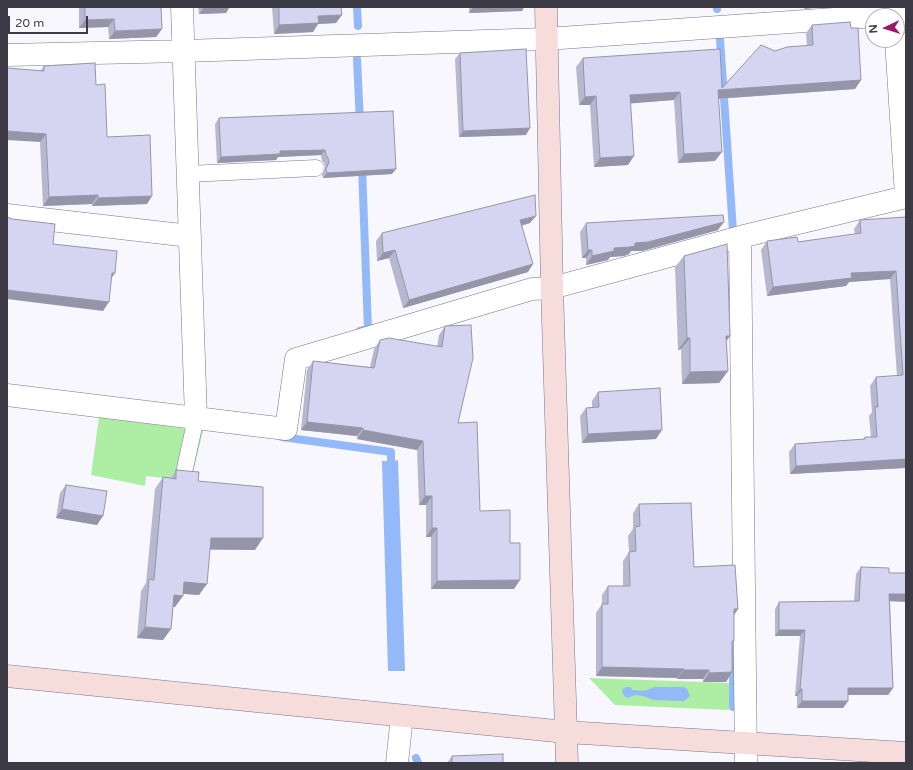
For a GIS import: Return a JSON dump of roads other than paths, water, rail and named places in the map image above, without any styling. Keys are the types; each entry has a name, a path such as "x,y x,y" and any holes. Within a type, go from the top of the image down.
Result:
{"street":[{"path":"182,7 196,418"},
{"path":"546,7 552,288 567,763"},
{"path":"7,55 184,51 546,39 865,15"},
{"path":"7,395 286,429 296,360 532,289 552,288 740,237 906,196 897,48"},
{"path":"7,215 190,236"},
{"path":"740,237 746,753"},
{"path":"7,676 566,732 746,753 906,753"},
{"path":"397,763 402,716"}],"lane":[{"path":"188,174 316,168"},
{"path":"184,468 196,418"}],"water":[{"path":"392,456 393,461 398,460 405,671 388,671 382,461 388,461 388,457"},
{"path":"626,687 630,687 633,690 642,691 654,687 684,687 687,689 690,696 684,701 654,700 635,695 628,698 625,697 622,692"}],"waterway":[{"path":"357,7 358,26"},
{"path":"720,39 733,231"},
{"path":"357,59 360,123"},
{"path":"360,331 368,329 362,167"},
{"path":"282,437 391,452 391,467"},
{"path":"733,631 733,707"},
{"path":"416,758 418,763"}]}
